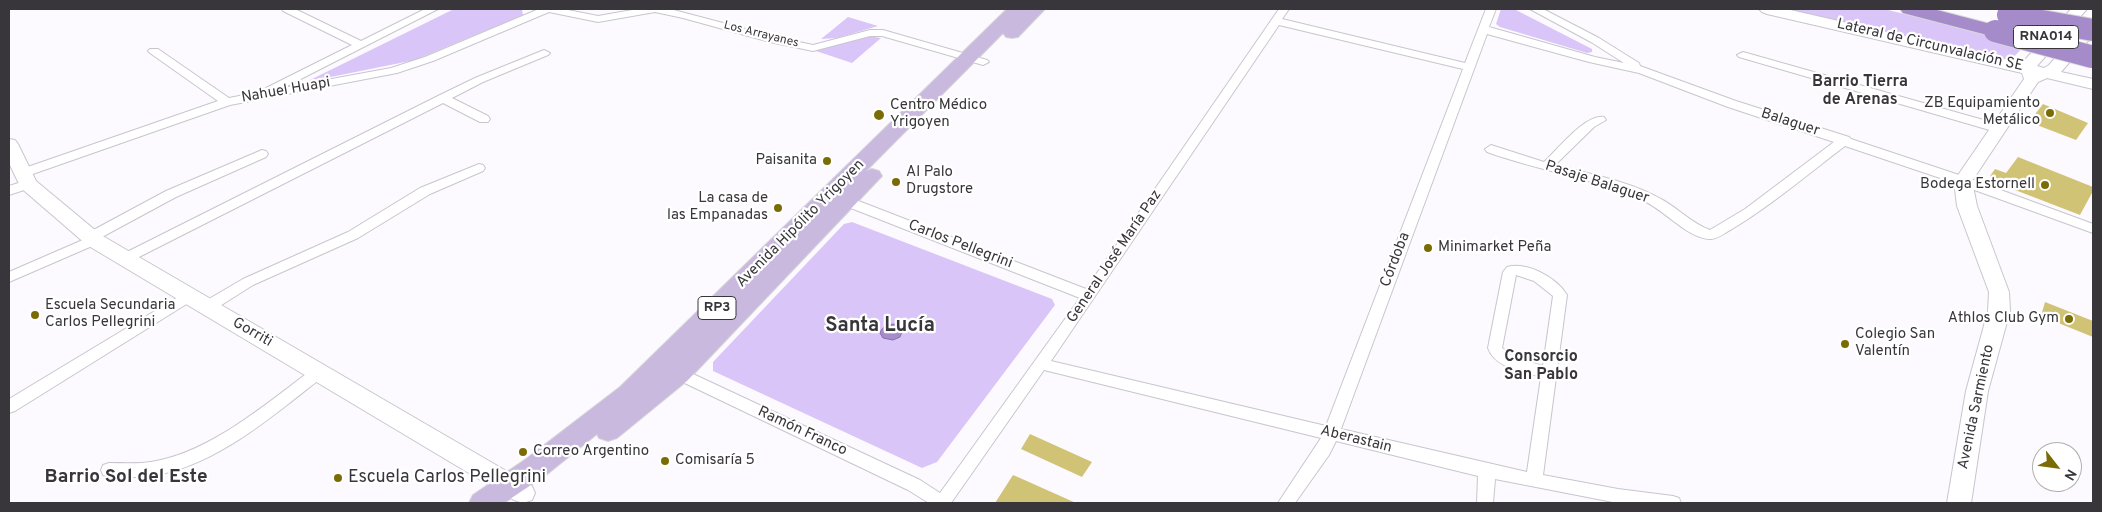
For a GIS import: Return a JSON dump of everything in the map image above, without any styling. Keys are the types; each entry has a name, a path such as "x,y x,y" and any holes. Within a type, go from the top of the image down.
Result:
{"highway":[{"path":"1910,9 2002,23 2093,30"},
{"name":"RNA014","path":"1916,9 2093,39"},
{"name":"RNA014","path":"1957,9 2093,48"},
{"path":"1975,9 2002,23 2093,57"}],"main road":[{"name":"Avenida Hipólito Yrigoyen","path":"976,60 1017,9"},
{"name":"Avenida Hipólito Yrigoyen","path":"483,503 514,493 557,470 644,403 669,369 976,60 1036,9"}],"street":[{"path":"287,9 361,45"},
{"path":"253,98 433,9"},
{"name":"Los Arrayanes","path":"549,9 598,19 655,9 685,15 774,40 813,48 870,33 883,33 976,60"},
{"name":"Nahuel Huapi","path":"9,192 25,179 227,102 393,71 429,59 549,9"},
{"name":"General José María Paz","path":"942,503 1089,296 1284,9"},
{"name":"Córdoba","path":"1286,503 1323,450 1331,434 1491,9"},
{"path":"1535,9 1595,40 1642,70"},
{"name":"Lateral de Circunvalación SE","path":"1767,9 2036,74 2093,84"},
{"path":"2036,74 2029,66 2079,9"},
{"path":"1276,22 1469,67"},
{"path":"1963,181 1997,128 2036,74 2056,69 2093,25"},
{"name":"Balaguer","path":"1483,30 1593,60 1642,70 1732,104 1845,140 2093,229"},
{"path":"154,51 227,102"},
{"path":"126,258 442,98 479,80 544,53"},
{"path":"1743,55 1997,128"},
{"path":"442,98 484,119"},
{"path":"1547,166 1590,124 1600,120"},
{"name":"Pasaje Balaguer","path":"1491,149 1516,158 1612,184 1651,198 1699,232 1710,235 1750,212 1845,140"},
{"name":"Gorriti","path":"9,144 25,179 92,238 319,372 514,493"},
{"path":"9,277 92,238 171,194 262,154"},
{"path":"9,407 197,301 248,282 369,226 425,191 479,168"},
{"name":"Avenida Sarmiento","path":"1957,500 1978,391 1999,311 1999,292 1967,206 1963,181"},
{"name":"Carlos Pellegrini","path":"839,198 1089,296"},
{"path":"1534,480 1560,295 1557,289 1548,283 1521,270 1512,270 1510,272 1495,348 1497,353 1509,361 1548,373"},
{"name":"Aberastain","path":"1041,364 1486,471 1618,496 1673,503"},
{"name":"Ramón Franco","path":"669,369 914,485 942,503"},
{"path":"109,470 152,469 184,460 233,434 319,372"},
{"path":"1485,503 1486,471"}],"shaded area":[{"path":"454,9 518,9 522,10 523,15 415,60 306,82"},
{"path":"1501,9 1514,9 1592,49 1592,52 1587,53 1500,27 1496,24"},
{"path":"1785,9 1884,9 2026,44 2011,60 2001,59"},
{"path":"848,17 878,26 837,38 821,39"},
{"path":"868,36 881,38 852,63 816,51 819,47"},
{"path":"852,222 1052,299 1055,305 937,462 922,468 713,371 713,362 844,224"},
{"path":"896,324 903,329 900,337 893,340 883,338 880,333 882,329 888,325"}],"building":[{"name":"ZB Equipamiento Metálico","path":"2043,104 2088,123 2076,140 2029,122"},
{"name":"Bodega Estornell","path":"2018,157 2093,187 2093,191 2080,215 1997,183 1990,176 1995,169 2006,173"},
{"name":"Athlos Club Gym","path":"2045,302 2093,321 2093,337 2041,316"},
{"path":"1030,434 1092,462 1082,477 1021,449"},
{"path":"1013,475 1020,478 1076,503 995,503"}],"place":[{"name":"ZB Equipamiento Metálico","path":"2050,113"},
{"name":"Centro Médico Yrigoyen","path":"879,115"},
{"name":"Paisanita","path":"827,161"},
{"name":"Al Palo Drugstore","path":"896,182"},
{"name":"Bodega Estornell","path":"2045,185"},
{"name":"La casa de las Empanadas","path":"778,208"},
{"name":"Minimarket Peña","path":"1428,248"},
{"name":"Escuela Secundaria Carlos Pellegrini","path":"35,315"},
{"name":"Athlos Club Gym","path":"2069,319"},
{"name":"Colegio San Valentín","path":"1845,344"},
{"name":"Correo Argentino","path":"523,452"},
{"name":"Comisaría 5","path":"665,461"},
{"name":"Escuela Carlos Pellegrini","path":"338,478"}],"district":[{"name":"Barrio Tierra de Arenas","path":"1860,92"},
{"name":"Santa Lucía","path":"880,327"},
{"name":"Consorcio San Pablo","path":"1541,367"},
{"name":"Barrio Sol del Este","path":"126,478"}]}
